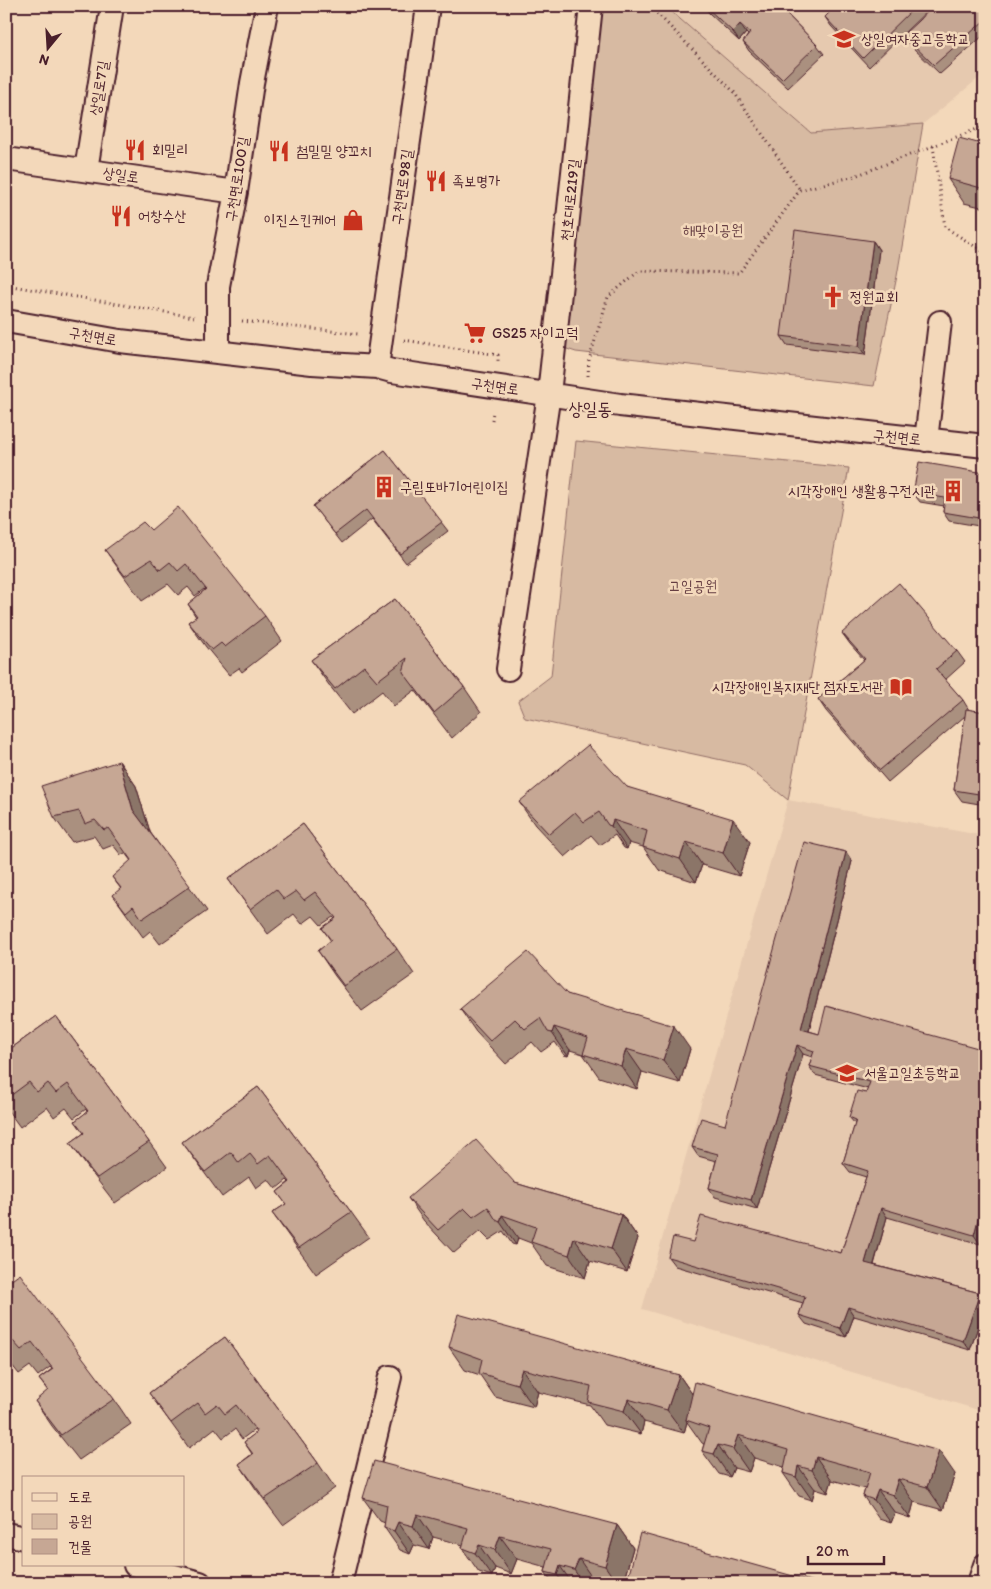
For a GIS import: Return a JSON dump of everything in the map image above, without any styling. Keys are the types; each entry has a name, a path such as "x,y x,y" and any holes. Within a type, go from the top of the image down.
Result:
{"street":[{"name":"상일로7길","path":"86,170 112,6"},
{"name":"구천면로100길","path":"218,352 218,286 236,192 252,83 267,6"},
{"name":"구천면로98길","path":"377,367 428,6"},
{"name":"천호대로219길","path":"508,668 549,394 591,6"},
{"name":"상일로","path":"6,159 236,192"},
{"name":"구천면로","path":"6,320 120,341 312,363 377,367 392,371 620,405 985,446"},
{"path":"926,440 940,322"},
{"path":"340,1583 390,1377"},
{"path":"6,1534 22,1538"},
{"path":"979,1583 985,1565"},
{"path":"139,1566 200,1583"}],"path":[{"path":"650,6 734,92 800,190"},
{"path":"589,360 608,297 639,271 739,273 800,190 855,176 985,126"},
{"path":"932,146 945,227 985,253"},
{"path":"6,285 190,316 344,332 498,355"}],"shaded area":[{"name":"상일여자중고등학교","path":"665,6 985,6 985,73 923,124 811,133"},
{"name":"서울고일초등학교","path":"788,800 985,836 985,1412 642,1309"}],"green space":[{"name":"해맞이공원","path":"601,6 665,6 811,133 923,124 897,276 874,386 576,352 567,349 564,342"},
{"name":"고일공원","path":"576,441 849,468 788,800 745,765 525,718 518,701 551,676"}],"building":[{"path":"705,6 779,6 817,45 782,79 743,42 750,33 740,24 733,32"},
{"path":"836,6 916,6 863,58 825,17"},
{"path":"934,6 985,6 985,20 934,65 903,35"},
{"path":"959,138 985,145 985,189 948,179"},
{"name":"정원교회","path":"795,230 873,241 859,346 781,336"},
{"name":"구립또바기어린이집","path":"385,450 442,522 400,554 366,510 335,534 313,506"},
{"name":"시각장애인 생활용구전시관","path":"919,462 985,473 985,519 943,512 945,498 913,493"},
{"path":"178,507 265,616 225,647 221,643 212,650 188,622 197,616 188,604 206,589 186,564 178,571 170,562 160,570 151,559 125,576 105,550 143,522 151,530"},
{"path":"899,583 957,651 936,669 963,700 880,770 818,699 865,659 842,633"},
{"path":"395,599 464,687 434,713 403,672 407,658 377,681 364,666 335,689 311,660"},
{"path":"966,709 985,712 985,795 954,790"},
{"path":"588,745 627,787 733,819 723,853 686,842 680,859 643,847 647,831 613,820 611,826 608,825 599,812 584,822 575,812 549,834 519,802"},
{"path":"119,761 133,810 190,886 142,919 133,906 126,912 113,895 121,888 112,877 131,860 108,828 104,830 95,820 85,824 79,811 54,817 41,786"},
{"path":"303,824 397,949 344,986 318,951 331,940 322,928 336,918 315,892 304,900 296,891 284,899 276,889 250,909 228,879"},
{"path":"804,842 846,852 801,1029 819,1034 826,1006 985,1050 985,1209 981,1208 974,1235 881,1208 865,1263 980,1293 963,1341 848,1307 840,1328 799,1315 805,1297 668,1257 673,1237 693,1242 701,1216 841,1253 868,1171 843,1163 856,1120 849,1117 857,1091 866,1093 870,1082 809,1066 814,1051 797,1045 751,1200 709,1188 718,1154 692,1147 701,1118 725,1125"},
{"path":"528,952 567,994 674,1026 663,1060 626,1049 621,1066 583,1054 588,1038 554,1027 552,1033 548,1032 540,1018 525,1029 515,1019 490,1041 460,1009"},
{"path":"56,1016 149,1142 97,1178 70,1143 84,1133 75,1121 88,1111 68,1084 56,1093 48,1083 37,1092 29,1082 6,1099 6,1052"},
{"path":"258,1087 351,1212 299,1248 272,1213 286,1204 277,1192 290,1182 270,1155 258,1164 250,1154 239,1163 231,1152 205,1172 182,1142"},
{"path":"476,1140 515,1183 622,1215 611,1249 574,1238 569,1255 531,1242 536,1227 502,1215 500,1222 496,1220 488,1207 473,1217 464,1208 438,1230 408,1198"},
{"path":"20,1274 114,1399 61,1435 35,1401 48,1390 39,1379 53,1369 32,1342 21,1350 13,1341 6,1346 6,1284"},
{"path":"458,1314 679,1375 667,1410 628,1399 624,1411 588,1402 591,1386 522,1369 517,1384 479,1373 482,1359 449,1347"},
{"path":"225,1337 318,1463 265,1499 239,1464 253,1454 244,1442 257,1432 236,1405 225,1414 217,1404 205,1413 198,1403 171,1423 149,1393"},
{"path":"695,1382 939,1451 927,1487 898,1479 893,1495 878,1490 874,1500 863,1496 870,1472 816,1457 812,1470 798,1466 796,1477 783,1473 788,1450 738,1435 733,1449 718,1445 714,1454 702,1451 709,1428 686,1420"},
{"path":"374,1461 617,1525 605,1566 579,1559 574,1570 560,1566 557,1575 545,1572 551,1549 500,1536 495,1550 479,1545 475,1553 462,1548 468,1528 417,1514 413,1526 398,1522 394,1531 384,1527 387,1505 363,1498"},
{"path":"640,1533 818,1583 647,1583 628,1578"}],"place":[{"name":"상일여자중고등학교","path":"844,39"},
{"name":"회밀리","path":"135,150"},
{"name":"첨밀밀 양꼬치","path":"279,151"},
{"name":"족보명가","path":"436,181"},
{"name":"어창수산","path":"121,216"},
{"name":"이진스킨케어","path":"353,220"},
{"name":"정원교회","path":"833,297"},
{"name":"GS25 자이고덕","path":"475,333"},
{"name":"구립또바기어린이집","path":"384,487"},
{"name":"시각장애인 생활용구전시관","path":"953,491"},
{"name":"시각장애인복지재단 점자도서관","path":"901,687"},
{"name":"서울고일초등학교","path":"847,1073"}],"district":[{"name":"상일동","path":"590,409"}]}
